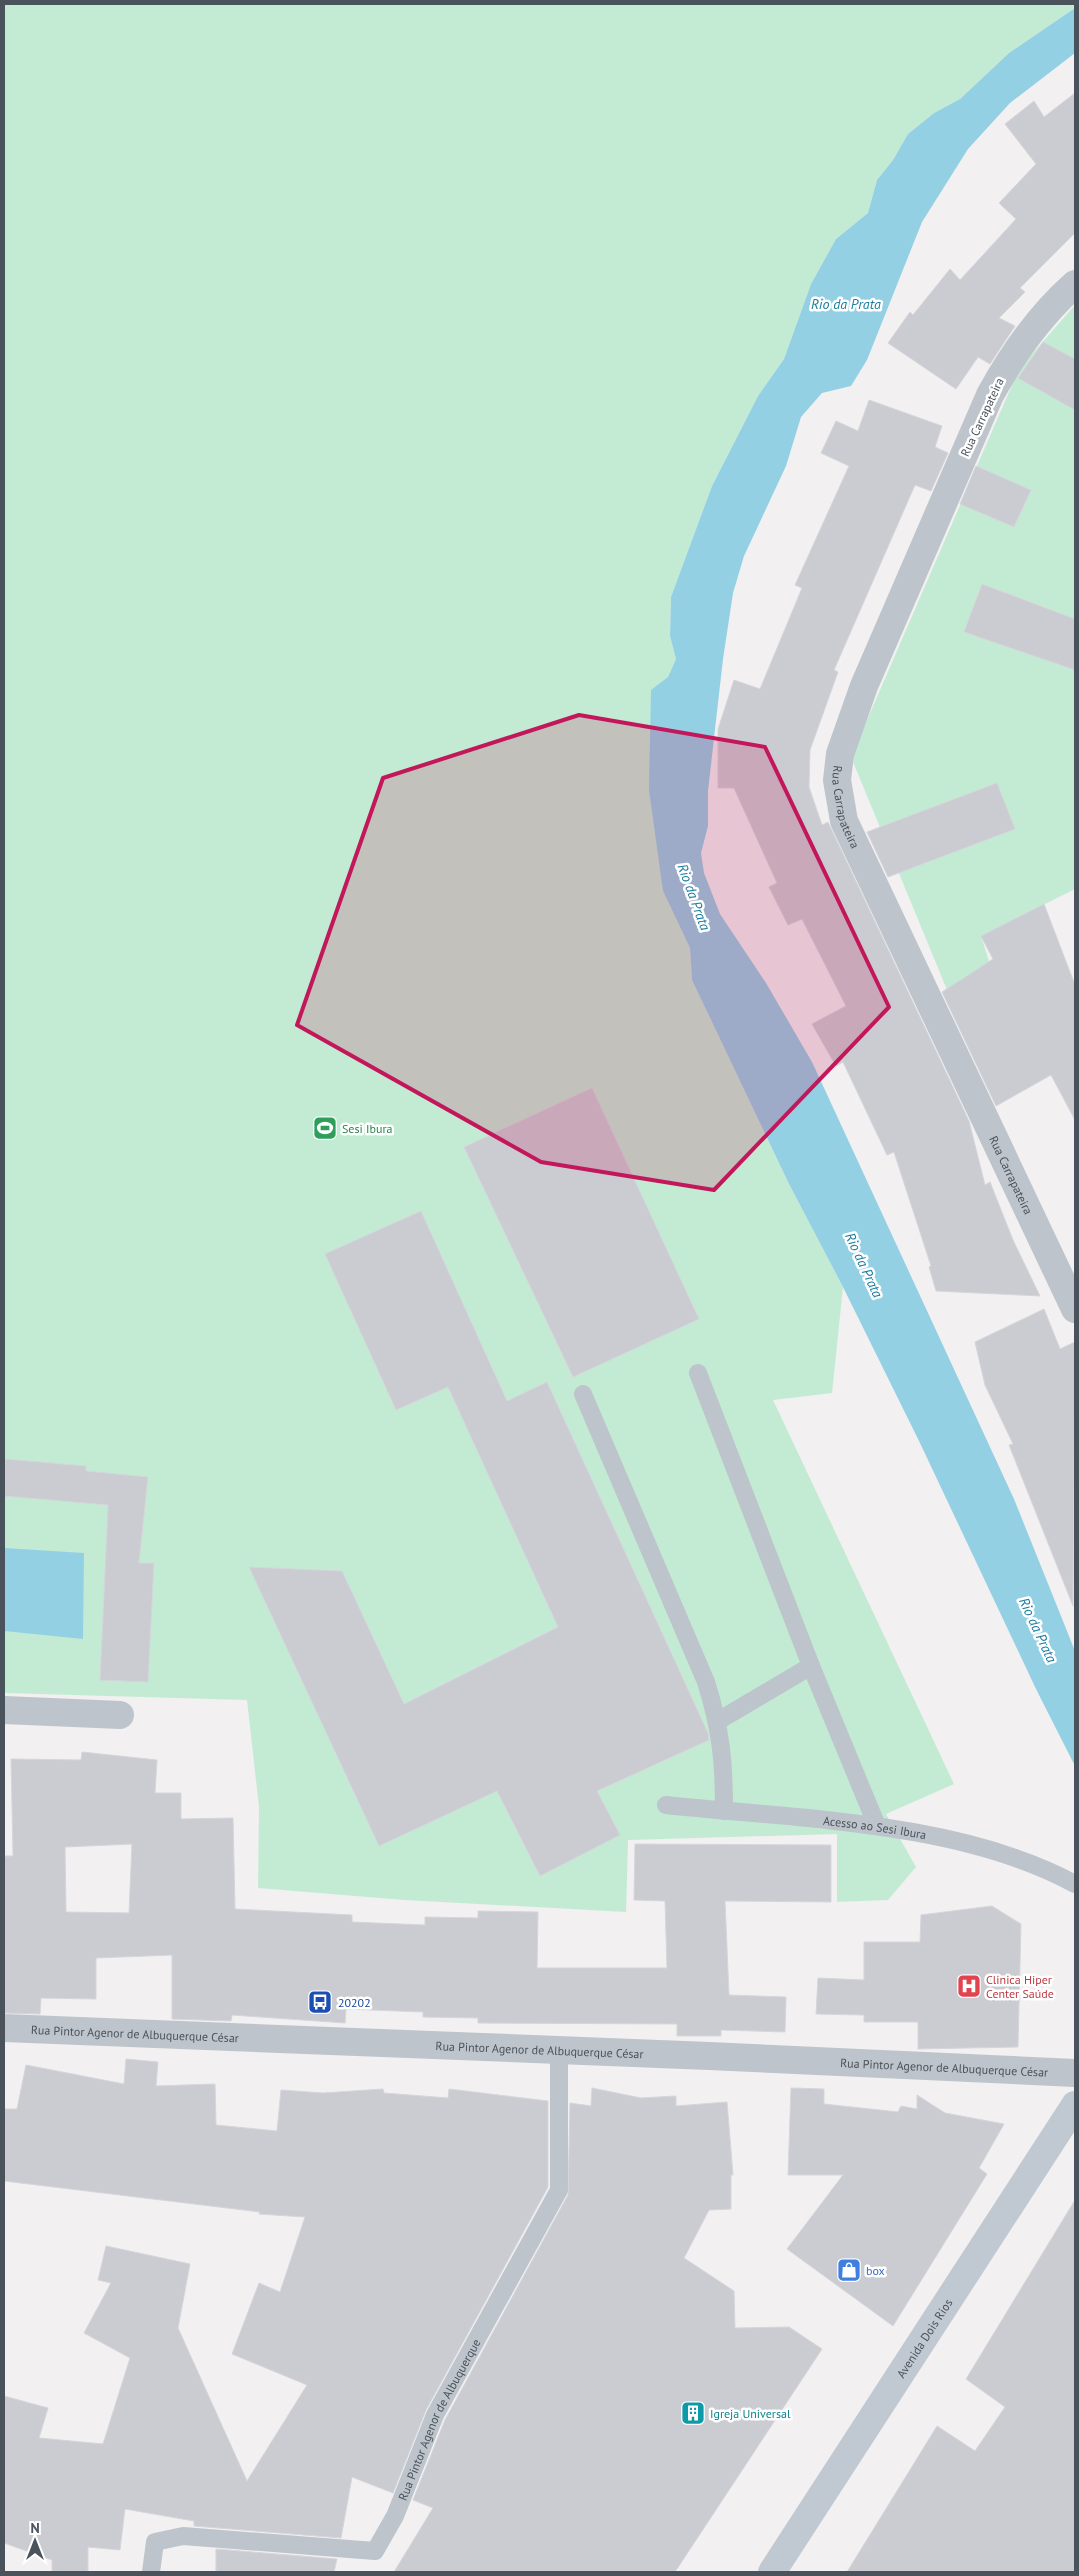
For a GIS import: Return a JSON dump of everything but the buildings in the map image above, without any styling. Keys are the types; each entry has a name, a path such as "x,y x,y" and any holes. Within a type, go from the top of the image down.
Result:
{"main road":[{"name":"Avenida Dois Rios","path":"772,2572 1075,2105"}],"street":[{"name":"Rua Carrapateira","path":"1075,284 1030,331 1011,357 990,395 864,686 840,754 837,780 844,821 1075,1309"},
{"path":"4,1710 120,1715"},
{"name":"Rua Pintor Agenor de Albuquerque César","path":"4,2028 560,2052 709,2056 1075,2073"}],"lane":[{"path":"698,1373 811,1666 877,1826"},
{"path":"584,1394 706,1682 718,1721 724,1766 724,1811"},
{"path":"718,1721 811,1666"},
{"name":"Acesso ao Sesi Ibura","path":"666,1805 877,1826 1016,1857 1051,1871 1075,1884"},
{"name":"Rua Pintor Agenor de Albuquerque","path":"151,2572 155,2542 183,2536 374,2551 395,2516 435,2415 559,2190 560,2052"}],"highlighted area":[{"path":"579,715 765,747 889,1007 714,1190 541,1162 297,1025 383,778"}],"green space":[{"path":"4,4 1075,4 1075,8 1009,53 960,99 934,113 908,134 893,160 877,180 868,213 836,239 811,284 784,359 758,396 712,486 671,597 670,636 676,659 668,677 663,891 690,948 692,980 789,1184 843,1287 832,1393 773,1400 954,1784 886,1814 916,1867 888,1900 837,1902 837,1834 628,1840 626,1912 404,1900 258,1888 259,1807 247,1700 4,1693"},
{"path":"1075,305 1075,889 981,936 1001,999 957,1014 851,757 1019,369"}],"water":[{"name":"Rio da Prata","path":"1075,8 1075,53 1010,103 968,149 922,222 867,360 851,386 822,393 801,417 786,466 744,556 733,593 723,659 708,791 708,826 701,853 704,873 720,914 766,983 812,1062 1014,1499 1075,1651 1075,1766 1036,1689 920,1443 843,1287 789,1184 692,980 690,948 663,891 649,790 651,690 668,677 676,659 670,636 671,597 712,486 758,396 784,359 811,284 836,239 868,213 877,180 893,160 908,134 934,113 960,99 1009,53"},
{"path":"4,1548 84,1553 83,1639 4,1631"}],"place":[{"name":"Sesi Ibura","path":"325,1128"},
{"name":"Clinica Hiper Center Saúde","path":"969,1986"},
{"name":"20202","path":"320,2002"},
{"name":"box","path":"849,2270"},
{"name":"Igreja Universal","path":"693,2413"}]}
